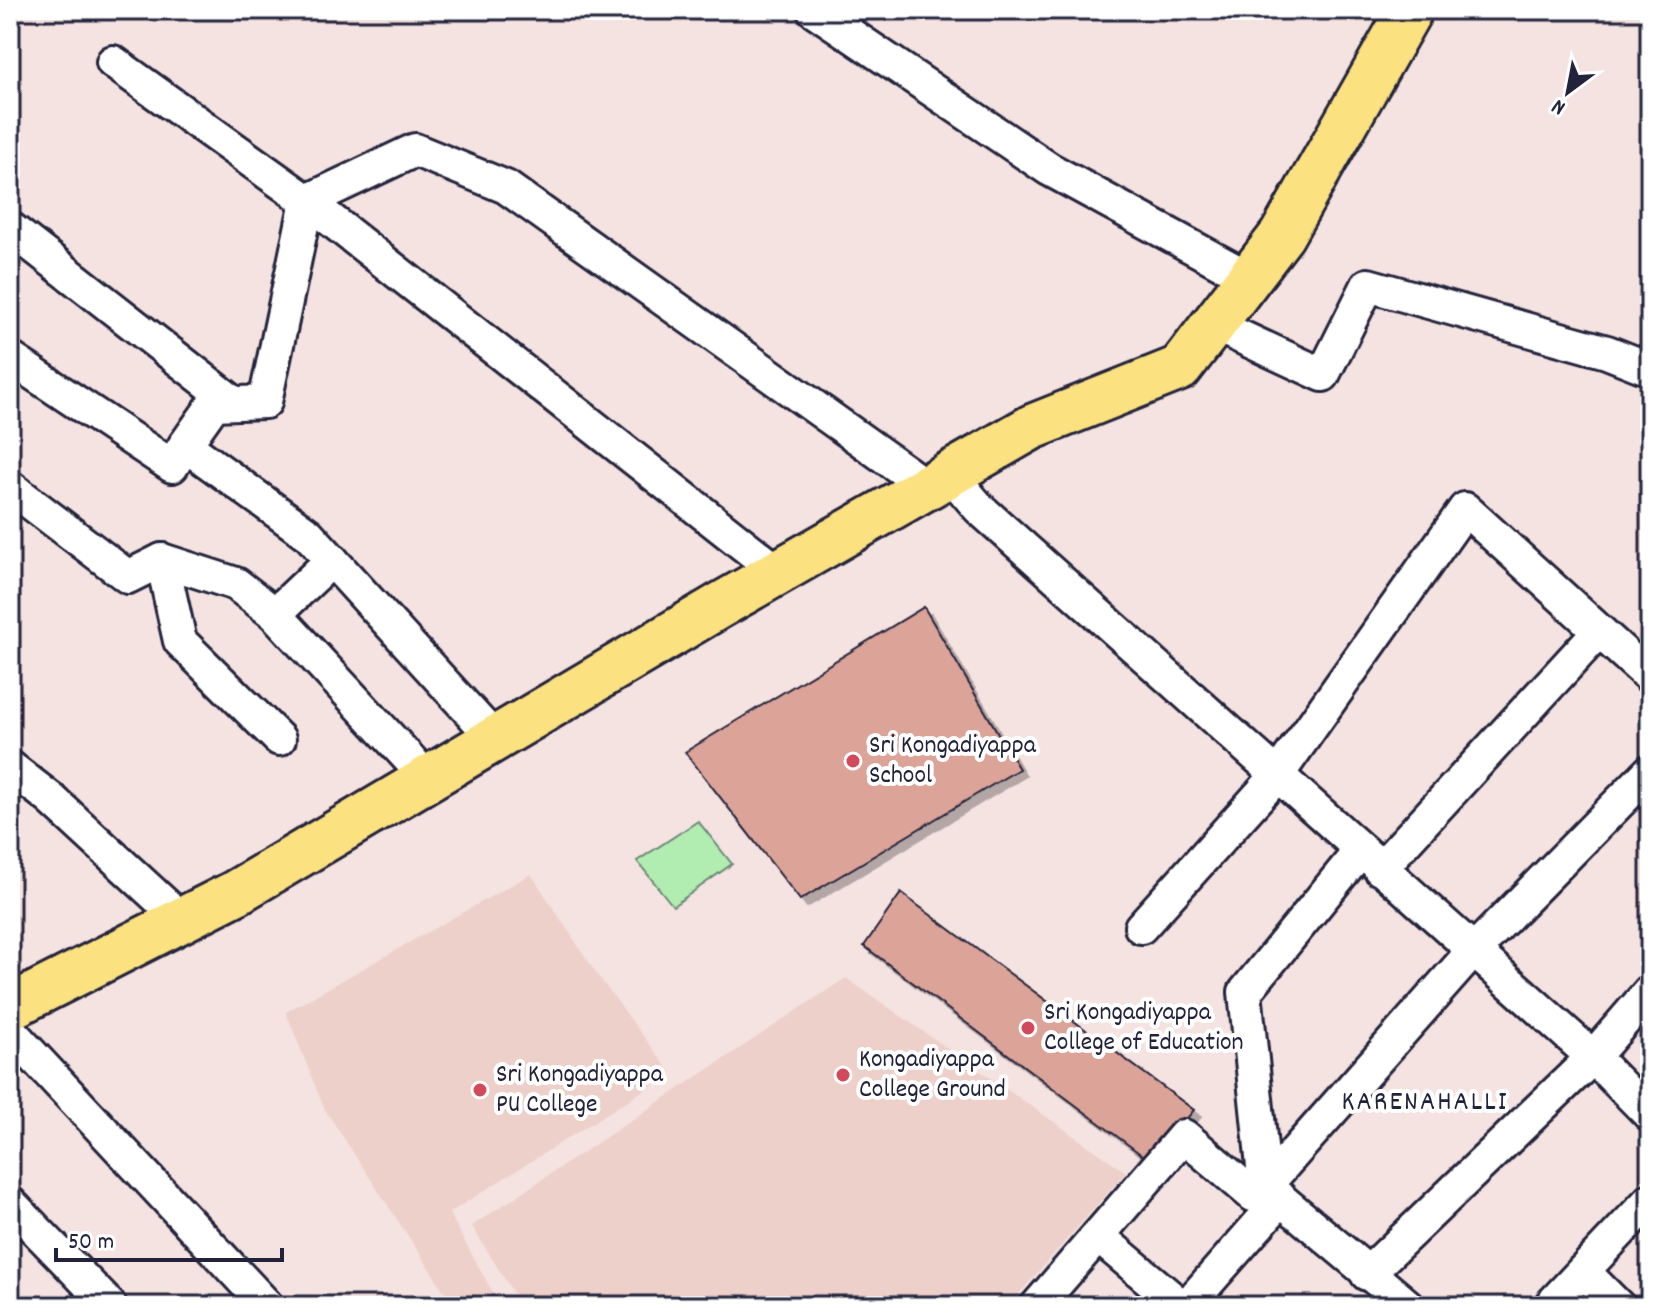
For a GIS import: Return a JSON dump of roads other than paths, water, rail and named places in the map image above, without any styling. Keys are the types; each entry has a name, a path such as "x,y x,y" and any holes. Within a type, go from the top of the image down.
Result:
{"main road":[{"path":"10,1007 235,893 778,572 1032,427 1180,368 1282,235 1410,10"}],"street":[{"path":"814,10 1049,169 1249,278"},
{"path":"113,62 307,201 778,572"},
{"path":"307,201 415,150 506,187 938,480 979,508 1276,777 1593,1057 1650,1115"},
{"path":"10,358 172,466 214,404 265,402 307,201"},
{"path":"10,228 234,403"},
{"path":"1213,324 1323,375 1368,285 1607,352 1650,369"},
{"path":"185,445 309,535 495,739"},
{"path":"17,505 128,577 162,560 236,584 275,614 428,779"},
{"path":"1141,927 1276,777 1465,509 1650,677"},
{"path":"162,560 180,641 279,739"},
{"path":"275,614 332,560"},
{"path":"1408,1306 1273,1193 1245,992 1370,860 1599,631"},
{"path":"10,767 51,799 182,920"},
{"path":"1098,1236 1184,1306 1473,951 1650,771"},
{"path":"1367,1274 1593,1057 1650,991"},
{"path":"10,1031 267,1306"},
{"path":"1037,1306 1184,1136 1253,1195 1273,1193"},
{"path":"1550,1306 1650,1200"},
{"path":"10,1203 110,1306"},
{"path":"1583,1271 1618,1306"}],"place":[{"name":"Sri Kongadiyappa School","path":"853,761"},
{"name":"Sri Kongadiyappa College of Education","path":"1028,1028"},
{"name":"Kongadiyappa College Ground","path":"843,1075"},
{"name":"Sri Kongadiyappa PU College","path":"480,1090"}],"district":[{"name":"KARENAHALLI","path":"1425,1104"}]}
